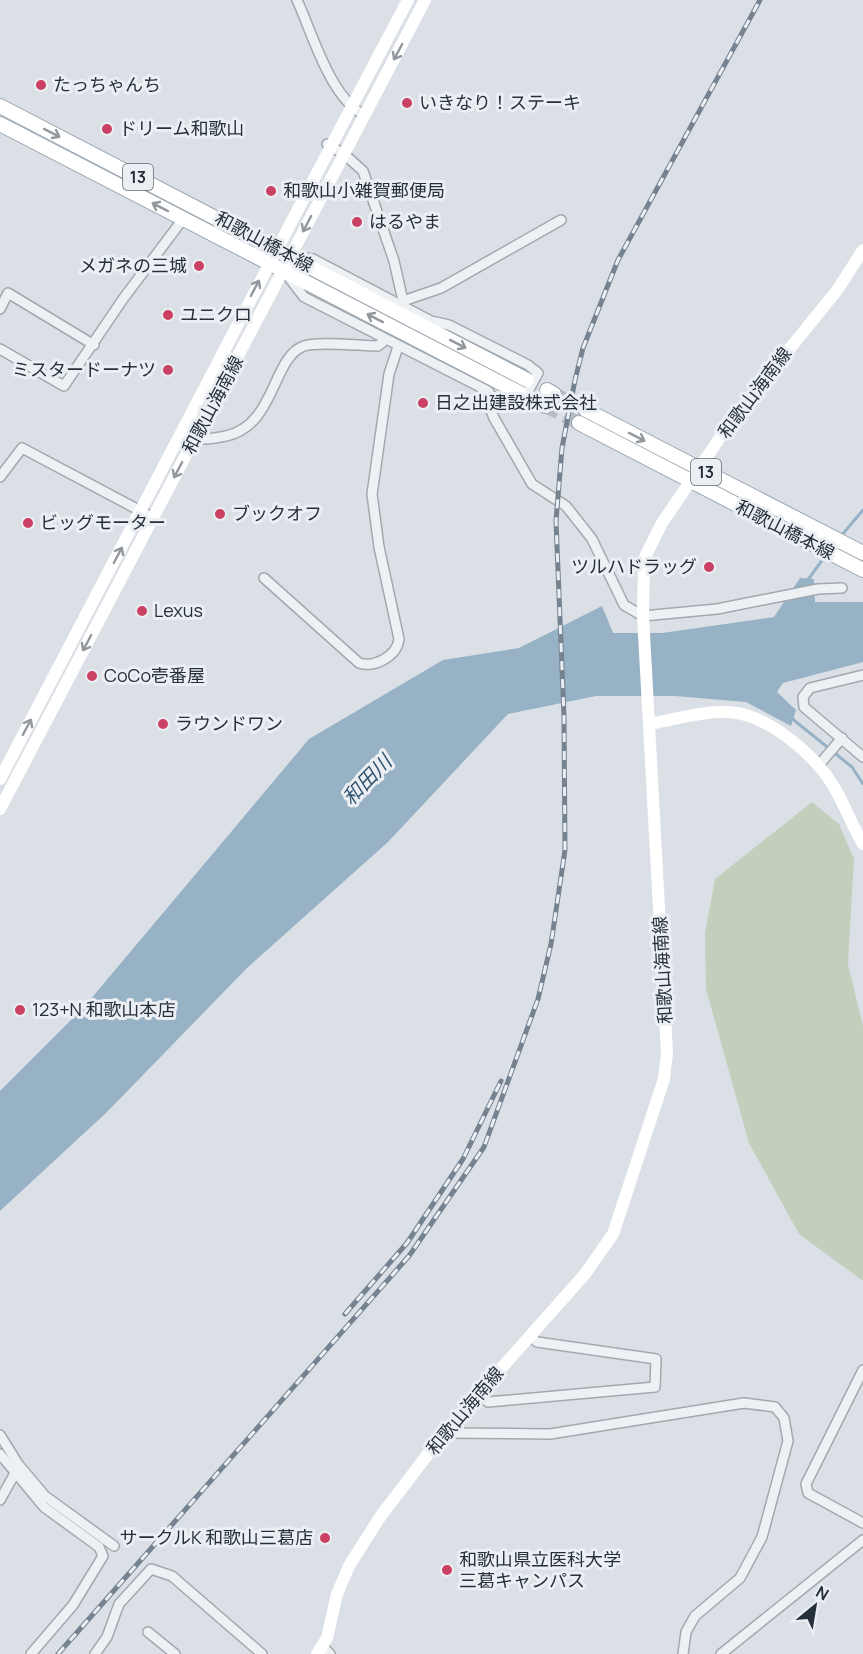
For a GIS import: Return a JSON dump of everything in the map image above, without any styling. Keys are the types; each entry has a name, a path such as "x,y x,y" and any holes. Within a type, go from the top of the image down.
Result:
{"main road":[{"name":"和歌山海南線","path":"0,779 183,432 329,145 408,0"},
{"name":"和歌山海南線","path":"0,809 425,0"},
{"name":"和歌山橋本線","path":"0,106 527,380"},
{"name":"和歌山橋本線","path":"0,124 520,393"},
{"name":"和歌山海南線","path":"324,1652 337,1594 349,1566 380,1517 444,1433 585,1274 613,1234 664,1079 667,1053 643,620 644,559 662,522 699,469 765,377 838,289 863,250"},
{"name":"和歌山橋本線","path":"586,410 699,469 822,540 838,557 863,570"},
{"name":"和歌山橋本線","path":"579,423 691,481 822,540 847,545 863,553"},
{"path":"650,724 712,713 738,713 772,727 822,760 863,844"}],"street":[{"path":"297,0 336,87 351,108 364,115"},
{"path":"329,145 344,154 363,171 394,261 402,303"},
{"path":"0,349 64,386 94,345 123,299 183,219"},
{"path":"402,303 441,288 561,220"},
{"path":"284,270 304,297 488,391 493,398 520,406 538,373 528,365 449,325 431,321 402,303 313,259 291,256"},
{"path":"0,309 9,293 94,345"},
{"path":"183,432 202,441 241,433 257,418 291,354 304,346 378,346 385,340"},
{"path":"264,578 359,663 375,663 396,647 399,639 380,547 372,494 389,374 398,347"},
{"path":"493,398 490,408 494,418 532,484 566,506 592,539 624,605 643,620 717,609 818,589 842,588"},
{"path":"0,477 22,448 152,517"},
{"path":"863,675 810,688 802,697 804,707 839,741 863,757"},
{"path":"822,760 839,741"},
{"path":"478,1394 488,1402 655,1387 656,1359 537,1342 530,1336"},
{"path":"863,1370 806,1484 808,1493 863,1523"},
{"path":"444,1433 550,1434 744,1403 775,1407 784,1418 788,1440 762,1537 740,1578 695,1617 686,1632 683,1654"},
{"path":"0,1435 18,1464 45,1496 114,1546"},
{"path":"0,1454 44,1507 99,1547 103,1556 73,1605 31,1654"},
{"path":"0,1500 15,1473"},
{"path":"721,1654 863,1540"},
{"path":"95,1654 107,1637 119,1604 151,1569 171,1576 262,1654"},
{"path":"148,1632 175,1654"}],"green space":[{"path":"812,802 839,824 854,859 848,964 863,1026 863,1281 799,1234 749,1143 706,989 705,933 715,879"}],"water":[{"name":"和田川","path":"800,578 814,579 815,602 863,602 863,662 783,683 777,692 796,710 791,726 746,702 675,696 596,696 508,714 388,842 248,967 107,1112 0,1211 0,1091 84,1007 309,739 443,660 519,648 602,606 613,633 662,633 774,617"}],"waterway":[{"path":"841,536 863,510"},
{"path":"807,581 826,555"},
{"path":"790,717 852,767 863,784"}],"tunnel":[{"path":"554,394 586,410"},
{"path":"546,406 579,423"}],"railway":[{"path":"58,1654 409,1256 484,1147 538,999 551,944 565,850 564,717 556,521 562,448 575,380 583,348 618,260 760,0"},
{"path":"345,1314 407,1243 463,1159 501,1081"}],"place":[{"name":"たっちゃんち","path":"41,85"},
{"name":"いきなり！ステーキ","path":"407,103"},
{"name":"ドリーム和歌山","path":"107,129"},
{"name":"和歌山小雑賀郵便局","path":"271,191"},
{"name":"はるやま","path":"357,222"},
{"name":"メガネの三城","path":"199,266"},
{"name":"ユニクロ","path":"168,315"},
{"name":"ミスタードーナツ","path":"168,370"},
{"name":"日之出建設株式会社","path":"423,403"},
{"name":"ブックオフ","path":"220,514"},
{"name":"ビッグモーター","path":"28,523"},
{"name":"ツルハドラッグ","path":"709,567"},
{"name":"Lexus","path":"142,611"},
{"name":"CoCo壱番屋","path":"92,676"},
{"name":"ラウンドワン","path":"163,724"},
{"name":"123+N 和歌山本店","path":"20,1010"},
{"name":"サークルK 和歌山三葛店","path":"325,1538"},
{"name":"和歌山県立医科大学 三葛キャンパス","path":"447,1570"}]}
